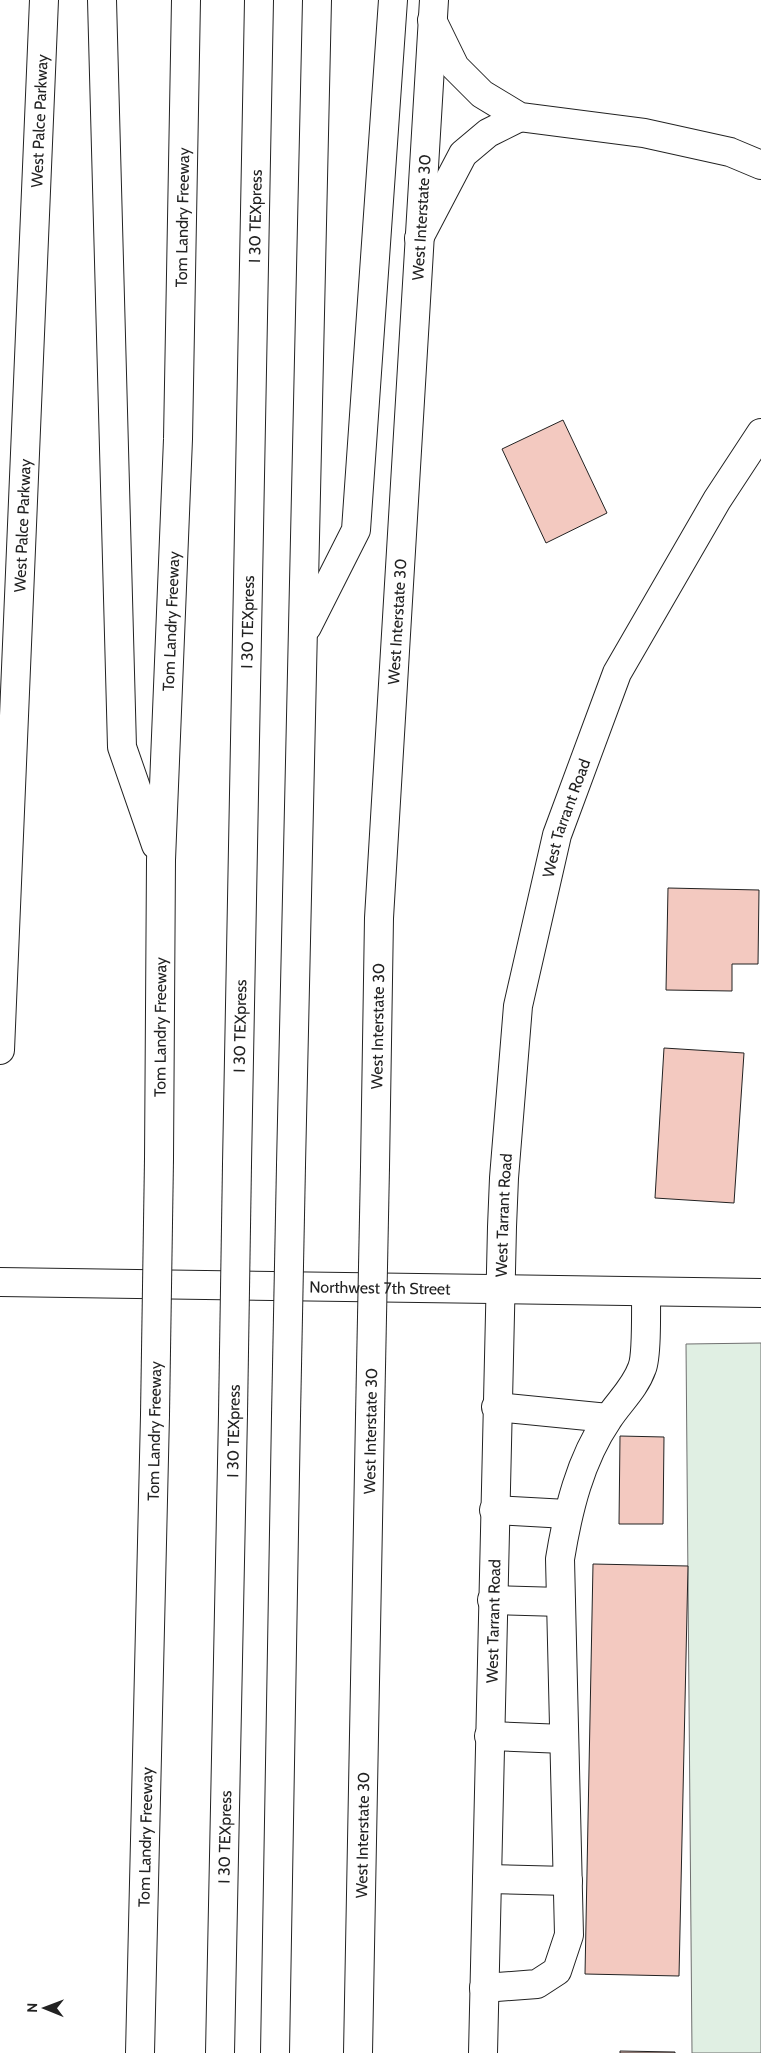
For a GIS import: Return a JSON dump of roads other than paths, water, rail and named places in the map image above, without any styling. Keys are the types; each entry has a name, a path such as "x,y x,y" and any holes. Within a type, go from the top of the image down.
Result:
{"main road":[{"name":"West Palce Parkway","path":"0,1050 44,0"},
{"path":"102,0 122,747 161,860"},
{"name":"Tom Landry Freeway","path":"140,2053 155,1415 161,860 178,439 186,0"},
{"name":"I 30 TEXpress","path":"220,2053 259,0"},
{"path":"275,2053 291,1164 317,0"},
{"path":"304,632 356,530 393,0"},
{"path":"433,10 455,67 482,94 520,117 644,133 730,152 761,165"},
{"name":"West Interstate 30","path":"358,2053 379,918 433,10"},
{"path":"419,238 463,154 488,133 520,117"},
{"name":"West Tarrant Road","path":"483,2053 496,1407 504,1178 518,1006 557,835 617,673 717,500 761,433"},
{"name":"Northwest 7th Street","path":"0,1282 761,1293"},
{"path":"484,1988 537,1984 557,1971 569,1935 560,1559 567,1514 588,1453 608,1418 628,1395 643,1367 646,1292"},
{"path":"496,1407 608,1418"},
{"path":"494,1510 567,1514"},
{"path":"492,1600 561,1602"},
{"path":"489,1736 564,1738"},
{"path":"487,1880 568,1881"}]}
